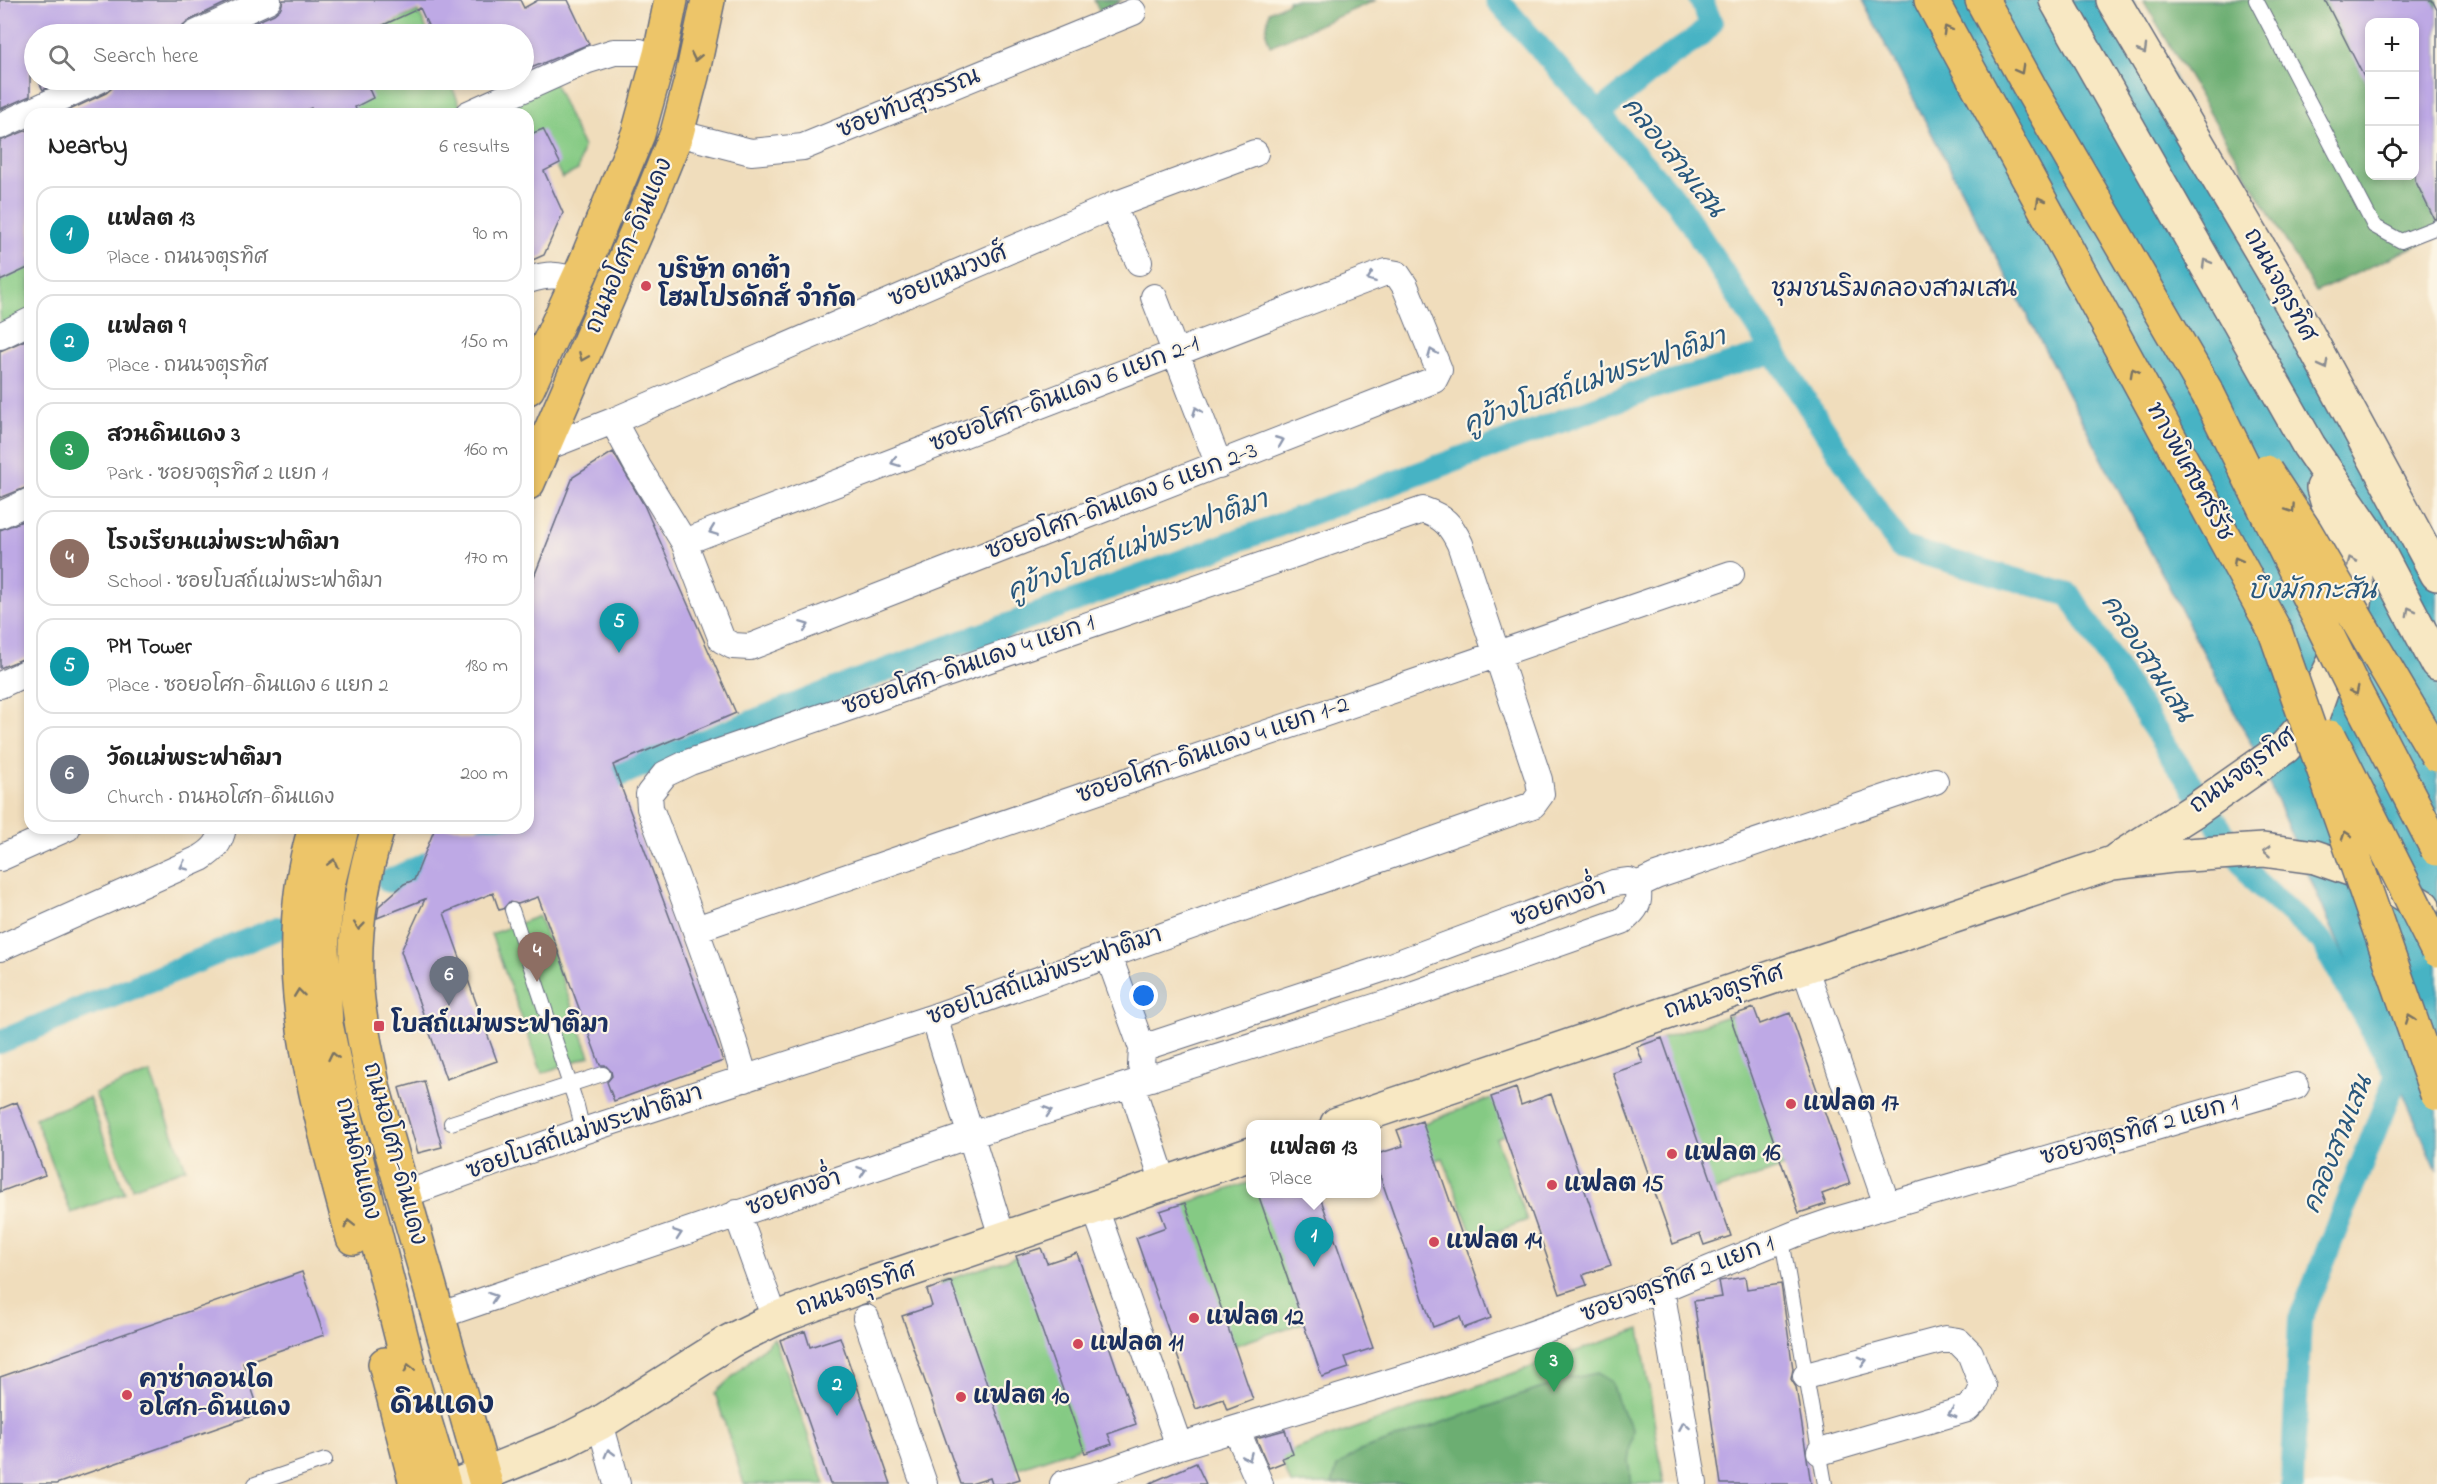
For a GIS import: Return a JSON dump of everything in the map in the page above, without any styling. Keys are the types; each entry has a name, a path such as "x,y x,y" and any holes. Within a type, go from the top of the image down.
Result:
{"main road":[{"name":"ถนนอโศก-ดินแดง","path":"601,226 650,0"},
{"name":"ถนนอโศก-ดินแดง","path":"534,375 601,226 638,134 660,54 671,0"},
{"name":"ถนนอโศก-ดินแดง","path":"534,470 677,133 708,0"},
{"name":"ทางพิเศษศรีรัช","path":"1930,0 2276,631 2437,950"},
{"name":"ทางพิเศษศรีรัช","path":"1982,0 2029,86 2208,394 2357,695 2437,849"},
{"path":"2208,394 2252,450 2305,531 2437,755"},
{"path":"2276,631 2437,1094"},
{"path":"313,834 305,859 298,920 297,976 305,1036 322,1118 416,1484"},
{"name":"ถนนดินแดง","path":"341,834 328,885 322,948 326,1024 346,1117 411,1375 444,1484"},
{"name":"ถนนอโศก-ดินแดง","path":"376,834 366,866 361,906 357,942 357,989 374,1090 438,1316 476,1481"}],"street":[{"path":"216,24 268,0"},
{"name":"ถนนจตุรทิศ","path":"2056,0 2309,446 2369,534 2437,663"},
{"name":"ถนนจตุรทิศ","path":"2113,0 2281,285 2437,574"},
{"name":"ซอยทับสุวรรณ","path":"677,133 751,152 803,147 1133,12"},
{"path":"534,84 588,60 614,52 640,52"},
{"path":"39,108 77,90"},
{"path":"481,108 521,90"},
{"path":"0,126 24,115"},
{"name":"ซอยเหมวงศ์","path":"544,448 613,421 1112,206 1255,153"},
{"path":"1112,206 1138,262"},
{"name":"ซอยอโศก-ดินแดง 6 แยก 2-1","path":"684,542 1386,272 1397,274 1405,286 1419,321"},
{"path":"534,278 547,274 560,274 577,281"},
{"path":"1154,297 1219,465"},
{"name":"ซอยอโศก-ดินแดง 6 แยก 2-3","path":"684,542 722,640 733,646 750,647 1434,380 1439,370 1419,321"},
{"path":"0,336 24,324"},
{"path":"613,421 684,542"},
{"name":"ถนนจตุรทิศ","path":"2112,863 2204,804 2285,747 2313,715 2325,681 2352,624 2357,590 2355,570 2332,517 2309,446"},
{"path":"0,515 24,504"},
{"name":"ซอยอโศก-ดินแดง 4 แยก 1","path":"745,1079 722,1032 696,929 650,808 649,794 665,774 701,758 1423,510 1441,516 1452,526 1460,544 1495,654"},
{"name":"ซอยอโศก-ดินแดง 4 แยก 1-2","path":"696,929 1731,574"},
{"name":"ซอยโบสถ์แม่พระฟาติมา","path":"403,1195 583,1131 934,1017 1533,804 1541,794 1539,780 1495,654"},
{"path":"0,685 24,674"},
{"path":"1637,885 1667,872 1935,781"},
{"path":"0,858 54,834"},
{"path":"0,948 201,858 214,850 222,834"},
{"name":"ถนนจตุรทิศ","path":"1352,1120 2112,863 2172,856 2263,850 2315,857 2379,879 2437,915"},
{"name":"ซอยคงอ่ำ","path":"438,1316 970,1135 1397,1000 1622,921 1635,910 1640,898 1637,885 1629,881 1614,883 1385,968 1142,1048"},
{"path":"1108,954 1142,1048 1141,1081 1164,1183"},
{"path":"1804,966 1887,1205"},
{"path":"1385,968 1397,1000"},
{"path":"934,1017 1003,1240"},
{"name":"ซอยจตุรทิศ 2 แยก 1","path":"1063,1484 1112,1477 1179,1446 1417,1374 1661,1289 1782,1240 1887,1205 2296,1086"},
{"name":"ถนนจตุรทิศ","path":"476,1481 600,1423 730,1341 776,1319 852,1290 1246,1156"},
{"path":"1095,1208 1179,1446"},
{"path":"737,1213 776,1319"},
{"path":"1661,1289 1694,1484"},
{"path":"866,1318 924,1484"},
{"path":"1806,1376 1945,1339 1958,1341 1970,1353 1983,1387 1978,1398 1967,1409 1820,1452"},
{"path":"600,1423 617,1484"},
{"path":"1236,1429 1260,1484"}],"lane":[{"path":"2256,0 2374,226 2401,240 2437,227"},
{"path":"512,910 583,1131"},
{"path":"451,1123 603,1074"},
{"path":"1782,1240 1825,1484"},
{"path":"255,1484 325,1460"}],"green space":[{"path":"1094,0 1122,0 1100,13"},
{"path":"1288,0 1376,0 1270,46 1266,33 1269,12 1289,2"},
{"path":"2143,0 2437,0 2437,236 2316,292"},
{"path":"418,11 424,24 390,24"},
{"path":"554,82 583,147 578,170 562,178 541,135 534,138 534,108 501,108"},
{"path":"363,90 453,90 461,108 347,108 366,98"},
{"path":"24,261 24,314 0,325 0,272"},
{"path":"539,916 590,1056 542,1073 491,934"},
{"path":"1731,1015 1784,1167 1714,1191 1660,1039"},
{"path":"150,1073 186,1168 132,1188 95,1093"},
{"path":"1494,1097 1507,1134 1496,1138 1527,1220 1474,1240 1443,1158 1432,1161 1419,1125"},
{"path":"89,1098 125,1193 71,1213 35,1118"},
{"path":"1246,1184 1246,1198 1266,1198 1308,1321 1227,1348 1180,1205"},
{"path":"1024,1254 1090,1444 1006,1472 941,1282"},
{"path":"1640,1329 1664,1484 1291,1484 1279,1455"},
{"path":"774,1338 825,1484 744,1484 715,1393"},
{"path":"1597,1373 1612,1382 1620,1408 1633,1430 1628,1461 1632,1484 1332,1484 1337,1467 1357,1452 1568,1379"}],"water":[{"name":"บึงมักกะสัน","path":"1862,0 2132,0 2437,562 2437,1171 2255,751"}],"building":[{"path":"0,0 232,0 184,24 24,24 24,90 30,90 30,96 0,109"},
{"path":"283,0 520,0 524,8 538,0 568,0 589,44 534,67 534,24 427,24 420,8 386,24 252,24 274,14 281,8"},
{"path":"2325,0 2432,0 2437,10 2437,218 2434,219 2415,180 2419,180 2419,18 2365,18 2365,79"},
{"path":"110,90 369,90 373,98 355,108 74,108"},
{"path":"543,129 560,163 544,171 563,213 544,255 534,259 534,133"},
{"path":"24,131 24,270 0,281 0,141"},
{"path":"24,341 24,488 0,498 0,351"},
{"path":"613,452 644,505 736,713 613,765 723,1061 614,1101 607,1082 612,1076 611,1071 605,1065 600,1065 538,897 518,904 509,902 499,910 493,893 444,913 497,1061 446,1079 401,951 425,899 377,918 379,906 404,884 414,880 433,834 534,834 534,577 573,477"},
{"path":"24,520 24,658 0,668 0,530"},
{"name":"แฟลต 17","path":"1754,1008 1760,1024 1790,1013 1850,1184 1822,1194 1826,1204 1799,1213 1730,1016"},
{"name":"แฟลต 16","path":"1662,1038 1731,1236 1704,1245 1700,1234 1673,1244 1613,1073 1643,1063 1637,1047"},
{"path":"424,1081 442,1147 418,1153 399,1088"},
{"name":"แฟลต 15","path":"1516,1088 1521,1105 1551,1094 1611,1265 1583,1275 1587,1285 1560,1294 1491,1097"},
{"path":"17,1102 45,1175 0,1192 0,1109"},
{"name":"แฟลต 14","path":"1422,1121 1491,1318 1464,1328 1460,1317 1433,1327 1381,1178 1381,1153 1403,1146 1397,1130"},
{"path":"1259,1198 1320,1198 1373,1348 1345,1357 1349,1368 1322,1377"},
{"name":"แฟลต 12","path":"1185,1203 1253,1400 1227,1410 1223,1399 1196,1409 1136,1238 1166,1227 1160,1211"},
{"name":"แฟลต 11","path":"1041,1248 1047,1263 1077,1253 1136,1424 1108,1434 1112,1444 1085,1453 1016,1256"},
{"name":"คาซ่าคอนโด อโศก-ดินแดง","path":"302,1272 324,1335 243,1363 260,1413 56,1484 0,1484 0,1377"},
{"path":"1745,1277 1747,1289 1781,1284 1793,1369 1791,1379 1796,1387 1811,1484 1721,1484 1694,1301 1722,1297 1719,1281"},
{"name":"แฟลต 10","path":"951,1281 1020,1479 1004,1484 992,1484 990,1478 971,1484 961,1484 902,1316 932,1306 927,1290"},
{"path":"805,1331 810,1347 840,1337 891,1484 830,1484 780,1340"},
{"path":"1285,1430 1293,1454 1282,1458 1284,1462 1269,1468 1256,1438"},
{"path":"1196,1463 1206,1484 1148,1484"}],"waterway":[{"name":"คลองสามเสน","path":"1497,0 1678,203 1900,547 2070,595 2171,755 2255,881 2322,941 2397,1075 2300,1320 2292,1484"},
{"path":"1598,113 1707,29 1711,23 1701,0"},
{"name":"คูข้างโบสถ์แม่พระฟาติมา","path":"534,815 633,769 843,686 1648,389 1775,351"},
{"name":"คูข้างโบสถ์แม่พระฟาติมา","path":"389,881 493,834"},
{"name":"คูข้างโบสถ์แม่พระฟาติมา","path":"0,1042 278,928"}],"place":[{"name":"บริษัท ดาต้า โฮมโปรดักส์ จำกัด","path":"646,286"},
{"name":"PM Tower","path":"619,653"},
{"name":"โรงเรียนแม่พระฟาติมา","path":"537,982"},
{"name":"วัดแม่พระฟาติมา","path":"449,1006"},
{"name":"โบสถ์แม่พระฟาติมา","path":"379,1026"},
{"name":"แฟลต 17","path":"1791,1104"},
{"name":"แฟลต 16","path":"1672,1154"},
{"name":"แฟลต 15","path":"1552,1185"},
{"name":"แฟลต 14","path":"1434,1242"},
{"name":"แฟลต 13","path":"1314,1267"},
{"name":"แฟลต 12","path":"1194,1318"},
{"name":"แฟลต 11","path":"1078,1344"},
{"name":"สวนดินแดง 3","path":"1554,1392"},
{"name":"คาซ่าคอนโด อโศก-ดินแดง","path":"127,1395"},
{"name":"แฟลต 10","path":"961,1397"},
{"name":"แฟลต 9","path":"837,1416"}],"district":[{"name":"ชุมชนริมคลองสามเสน","path":"1894,290"},
{"name":"ดินแดง","path":"442,1406"}]}
